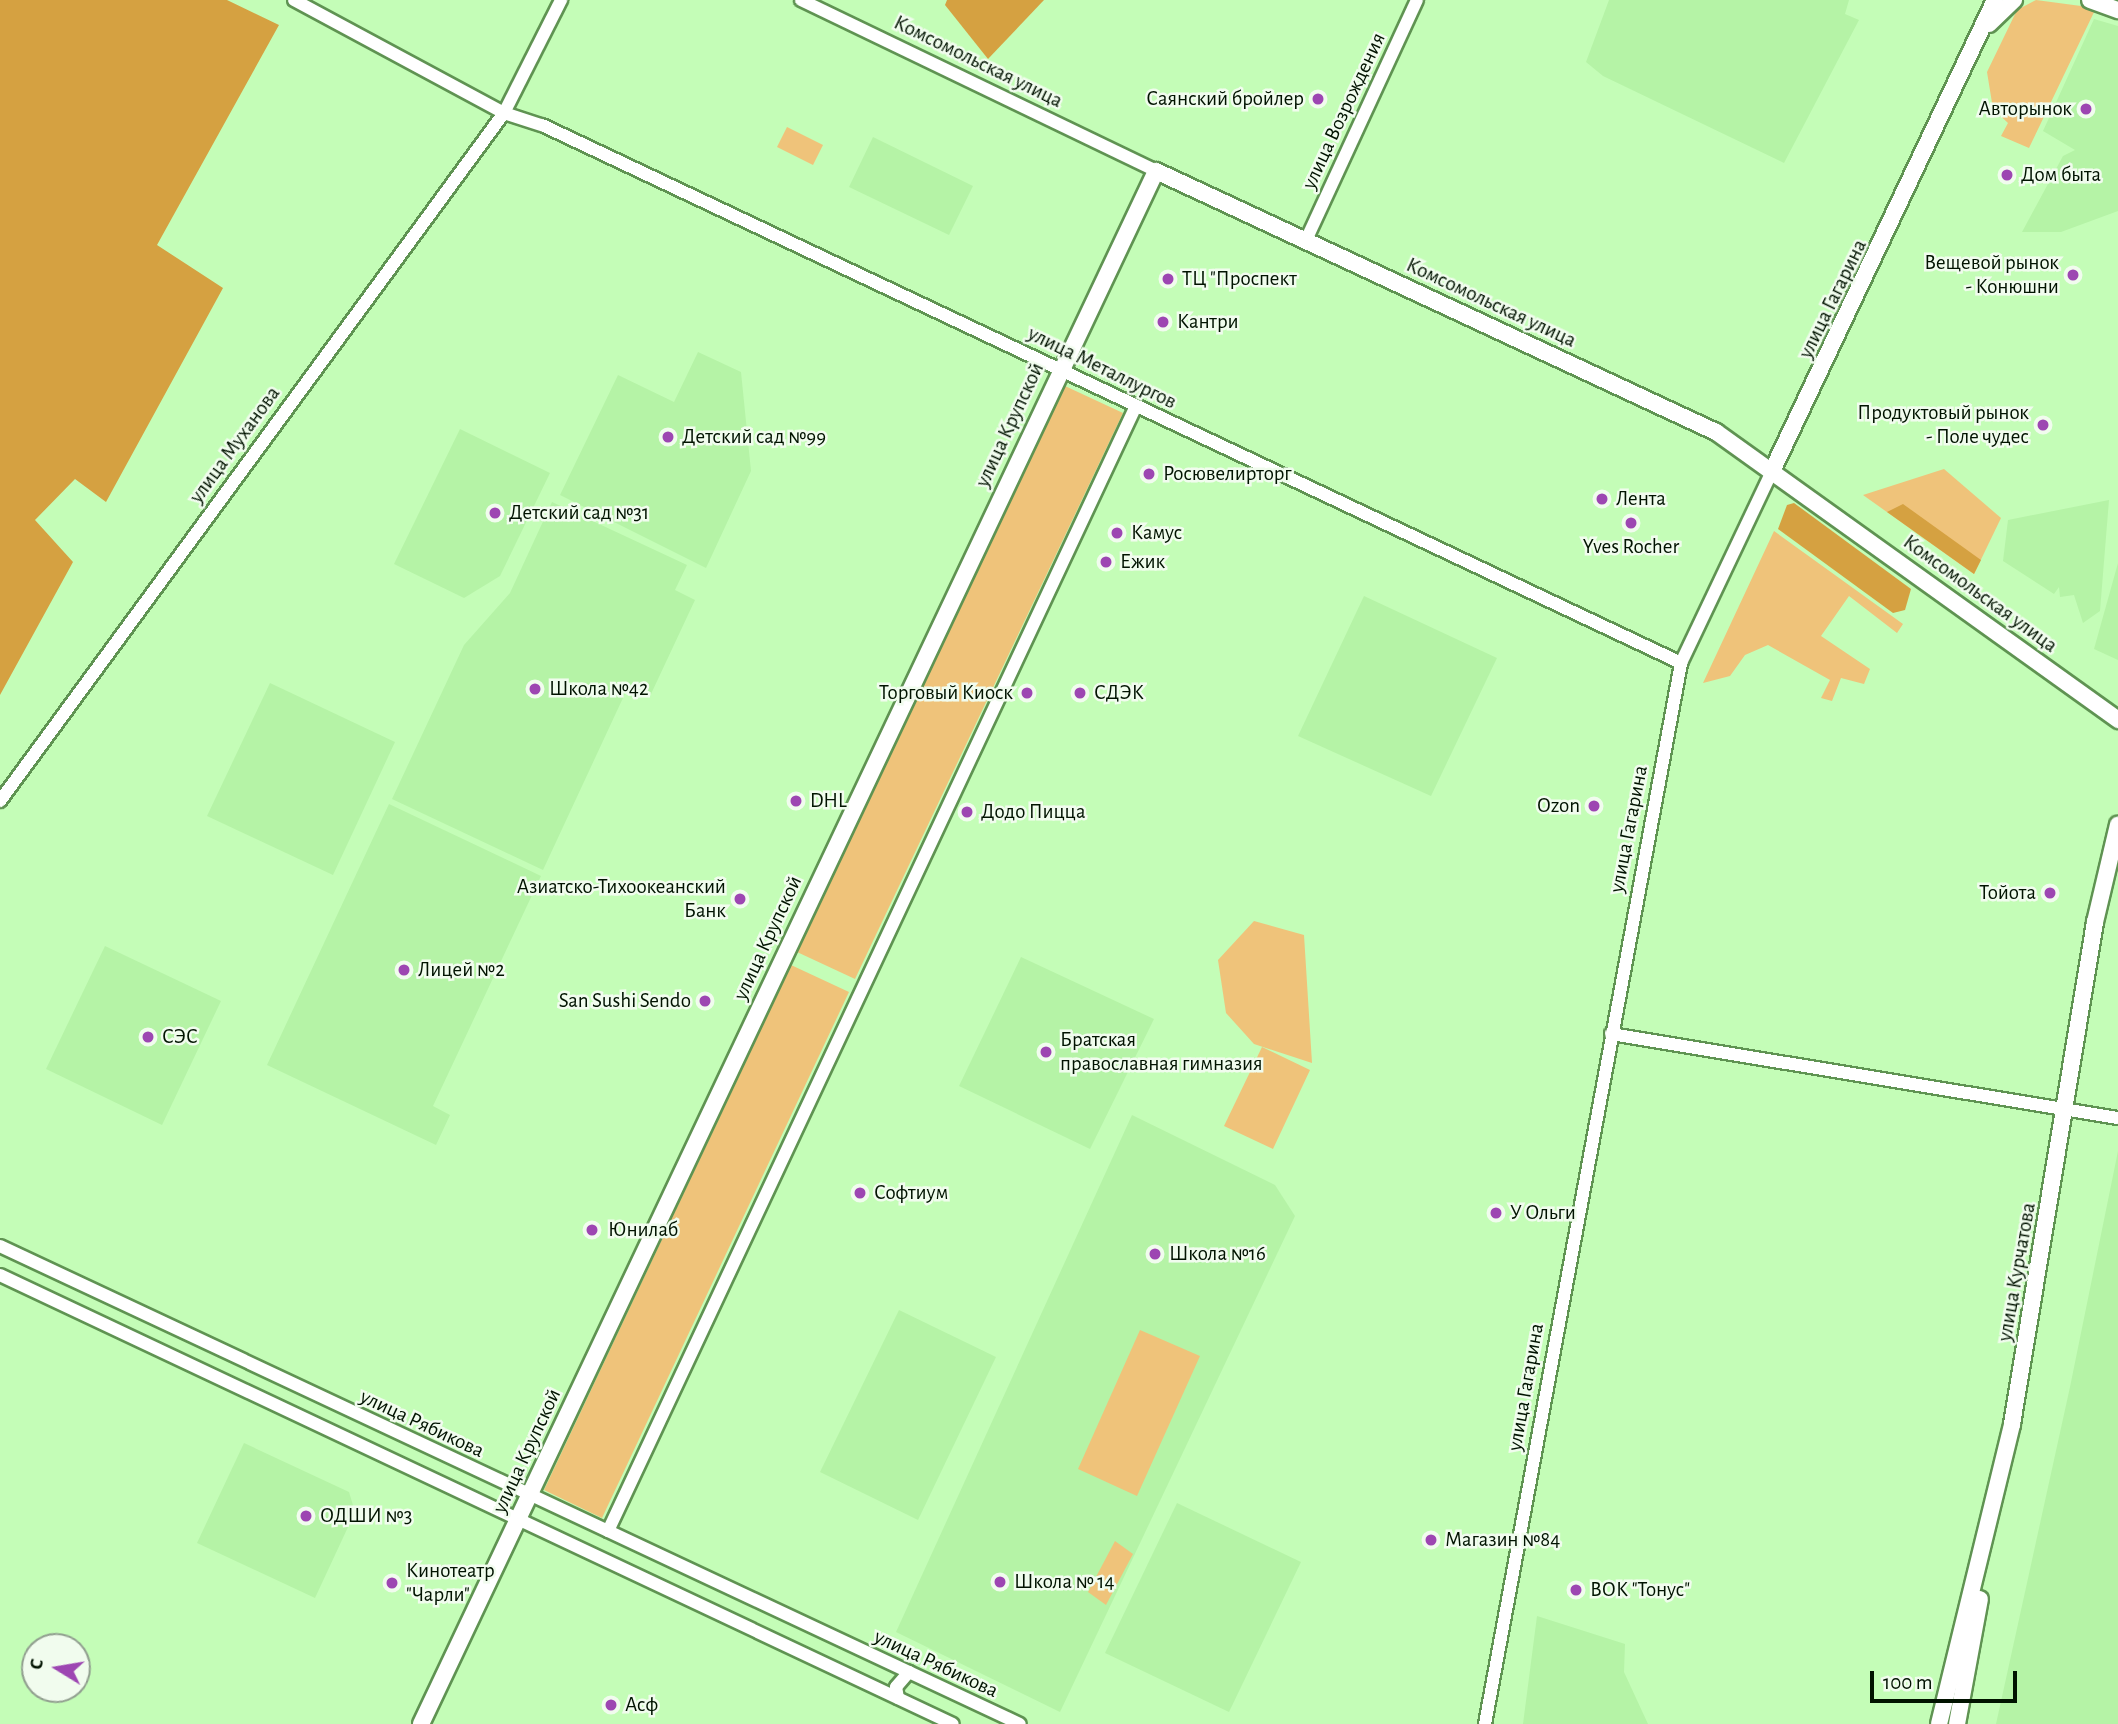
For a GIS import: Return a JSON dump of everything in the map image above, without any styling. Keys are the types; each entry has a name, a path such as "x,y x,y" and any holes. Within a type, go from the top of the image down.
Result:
{"main road":[{"name":"улица Гагарина","path":"1773,469 1995,0"},
{"path":"1982,30 2014,0"},
{"path":"2090,0 2118,10"},
{"name":"Комсомольская улица","path":"1156,171 1307,238 1716,432 1773,469 2118,720"},
{"name":"улица Крупской","path":"421,1724 1060,368 1156,171"},
{"name":"улица Курчатова","path":"1939,1724 1995,1507 2065,1113 2095,922 2118,825"},
{"path":"1957,1724 1995,1507"}],"street":[{"name":"улица Металлургов","path":"294,0 504,113 542,125 1681,663"},
{"name":"улица Муханова","path":"0,801 504,113 561,0"},
{"name":"Комсомольская улица","path":"801,0 1156,171"},
{"name":"улица Возрождения","path":"1307,238 1417,0"},
{"path":"608,1531 1136,405"},
{"name":"улица Гагарина","path":"1485,1724 1681,663 1773,469"},
{"path":"1611,1034 2065,1113 2118,1118"},
{"name":"улица Рябикова","path":"0,1246 1020,1724"},
{"path":"0,1275 953,1724"},
{"path":"898,1698 896,1687 909,1672"}],"shaded area":[{"path":"0,0 227,0 279,25 157,245 223,288 106,502 75,479 35,520 73,562 0,695"},
{"path":"947,0 1044,0 988,59 945,5"},
{"path":"1609,0 1849,0 1845,14 1859,20 1784,163 1603,76 1586,62"},
{"path":"2036,0 2096,8 2029,148 2001,136 2008,123 1993,109 1987,72 2017,10"},
{"name":"Авторынок","path":"2094,19 2118,26 2118,211 2061,232 2022,232 2063,156 2075,150 2043,131"},
{"path":"787,127 823,145 813,165 777,147"},
{"path":"873,137 973,186 949,235 849,187"},
{"name":"Детский сад №99","path":"698,352 741,372 751,471 706,568 560,495 618,375 674,402"},
{"path":"1065,386 1123,413 855,979 797,952"},
{"path":"460,429 550,473 500,576 464,598 394,564"},
{"path":"1944,469 2001,518 1974,574 1863,495"},
{"path":"2109,500 2100,611 2083,623 2074,595 2060,597 2059,587 2054,594 2003,561 2008,520"},
{"name":"Школа №42","path":"552,502 687,565 675,590 695,600 651,694 629,685 543,870 392,799 464,645 510,593"},
{"path":"1794,503 1911,589 1905,610 1893,613 1778,529 1787,505"},
{"path":"1903,504 1981,560 1974,574 1887,512"},
{"path":"1774,531 1903,624 1897,633 1849,596 1821,636 1870,669 1864,684 1841,678 1832,701 1821,698 1830,680 1768,645 1745,655 1730,676 1703,683"},
{"path":"2118,563 2118,660 2094,649"},
{"path":"1364,596 1497,658 1431,796 1298,736"},
{"path":"270,683 395,742 333,875 207,816"},
{"name":"Лицей №2","path":"389,804 541,876 433,1106 450,1115 436,1145 267,1065"},
{"path":"1254,921 1304,935 1312,1063 1254,1044 1226,1013 1218,960"},
{"path":"105,946 221,1001 162,1125 46,1069"},
{"path":"1021,957 1154,1019 1090,1149 959,1086"},
{"path":"791,965 849,992 602,1518 544,1490"},
{"path":"1262,1047 1310,1070 1273,1149 1224,1126"},
{"path":"1132,1115 1275,1185 1295,1216 1060,1712 896,1632"},
{"path":"2118,1151 2118,1724 1996,1724 2070,1387"},
{"path":"899,1310 996,1357 918,1520 820,1472"},
{"path":"1140,1330 1200,1356 1137,1496 1078,1469"},
{"path":"244,1443 349,1492 355,1512 315,1598 197,1543"},
{"path":"1177,1503 1301,1562 1229,1712 1105,1653"},
{"path":"1115,1541 1133,1554 1106,1605 1088,1592"},
{"path":"1537,1616 1625,1644 1624,1672 1648,1724 1523,1724"}],"place":[{"name":"Саянский бройлер","path":"1318,99"},
{"name":"Авторынок","path":"2086,109"},
{"name":"Дом быта","path":"2007,175"},
{"name":"Вещевой рынок - Конюшни","path":"2073,275"},
{"name":"ТЦ \"Проспект","path":"1168,279"},
{"name":"Кантри","path":"1163,322"},
{"name":"Продуктовый рынок - Поле чудес","path":"2043,425"},
{"name":"Детский сад №99","path":"668,437"},
{"name":"Росювелирторг","path":"1149,474"},
{"name":"Лента","path":"1602,499"},
{"name":"Детский сад №31","path":"495,513"},
{"name":"Yves Rocher","path":"1631,523"},
{"name":"Камус","path":"1117,533"},
{"name":"Ежик","path":"1106,562"},
{"name":"Школа №42","path":"535,689"},
{"name":"Торговый Киоск","path":"1027,693"},
{"name":"СДЭК","path":"1080,693"},
{"name":"DHL","path":"796,801"},
{"name":"Ozon","path":"1594,806"},
{"name":"Додо Пицца","path":"967,812"},
{"name":"Тойота","path":"2050,893"},
{"name":"Азиатско-Тихоокеанский Банк","path":"740,899"},
{"name":"Лицей №2","path":"404,970"},
{"name":"San Sushi Sendo","path":"705,1001"},
{"name":"СЭС","path":"148,1037"},
{"name":"Братская православная гимназия","path":"1046,1052"},
{"name":"Софтиум","path":"860,1193"},
{"name":"У Ольги","path":"1496,1213"},
{"name":"Юнилаб","path":"592,1230"},
{"name":"Школа №16","path":"1155,1254"},
{"name":"ОДШИ №3","path":"306,1516"},
{"name":"Магазин №84","path":"1431,1540"},
{"name":"Школа № 14","path":"1000,1582"},
{"name":"Кинотеатр \"Чарли\"","path":"392,1583"},
{"name":"ВОК \"Тонус\"","path":"1576,1590"},
{"name":"Асф","path":"611,1705"}]}
